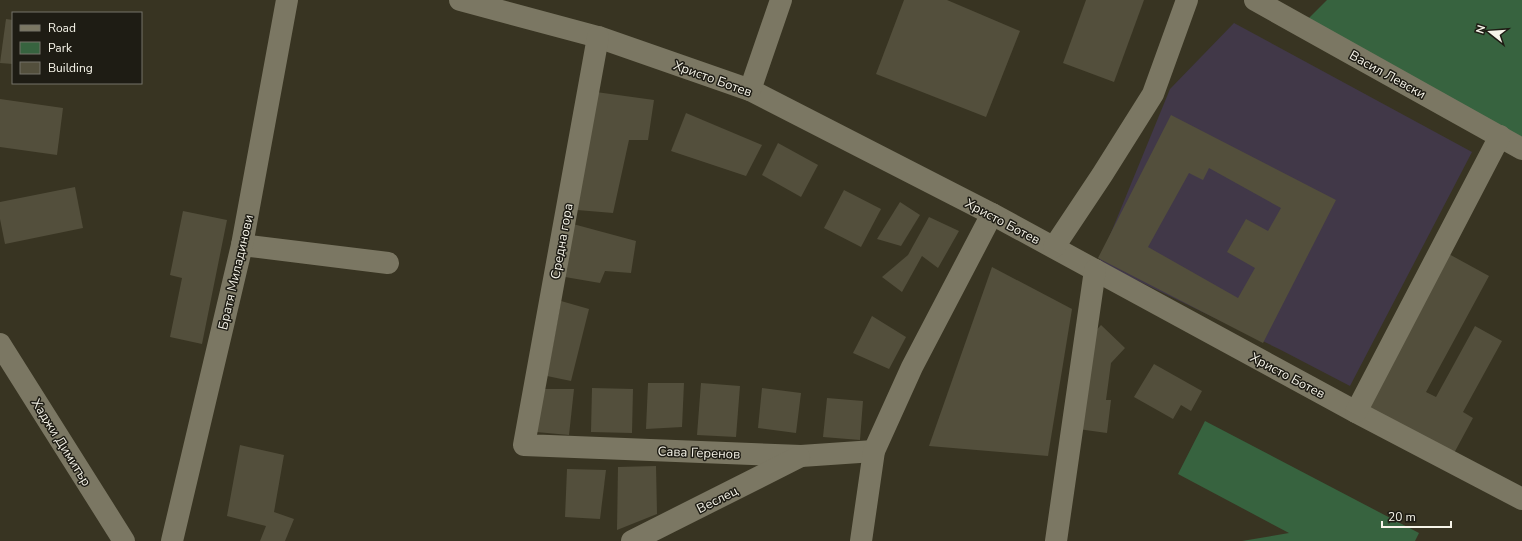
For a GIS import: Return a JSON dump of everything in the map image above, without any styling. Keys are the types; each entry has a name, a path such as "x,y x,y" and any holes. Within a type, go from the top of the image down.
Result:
{"street":[{"name":"Братя Миладинови","path":"172,541 242,245 287,0"},
{"name":"Христо Ботев","path":"460,0 598,37 750,90 992,214 1356,412 1522,499"},
{"path":"750,90 781,0"},
{"path":"1054,248 1153,94 1187,0"},
{"name":"Васил Левски","path":"1259,1 1522,149"},
{"name":"Средна гора","path":"524,445 598,37"},
{"path":"1356,412 1500,136"},
{"path":"861,541 874,451 912,367 992,214"},
{"path":"242,245 388,263"},
{"path":"1056,541 1095,270"},
{"name":"Хаджи Димитър","path":"0,344 124,541"},
{"name":"Сава Геренов","path":"524,445 802,456 874,451"},
{"name":"Веслец","path":"632,541 802,456"}],"shaded area":[{"path":"1234,23 1472,152 1350,386 1279,349 1099,262 1170,89"}],"green space":[{"path":"1327,0 1522,0 1522,137 1301,26"},
{"path":"1205,421 1419,533 1415,541 1242,541 1289,533 1178,474"}],"building":[{"path":"904,0 947,0 1020,31 986,117 876,74"},
{"path":"1086,0 1144,0 1114,82 1063,63"},
{"path":"6,19 12,20 12,64 0,63"},
{"path":"596,92 654,100 648,140 629,140 613,213 577,210"},
{"path":"0,99 63,108 57,155 0,147"},
{"path":"686,113 762,145 746,176 671,151"},
{"path":"1171,115 1336,200 1263,343 1098,258","holes":["1209,168 1281,208 1268,231 1246,219 1227,252 1255,268 1238,298 1148,247 1189,173 1203,180"]},
{"path":"778,143 818,165 801,197 762,175"},
{"path":"75,187 83,228 5,244 0,219 0,202"},
{"path":"844,190 881,209 861,247 824,228"},
{"path":"900,202 920,215 901,246 877,239"},
{"path":"183,211 227,220 202,344 170,337 182,278 170,275"},
{"path":"929,217 959,231 938,268 922,256 902,292 882,277 908,255"},
{"path":"573,224 636,241 631,273 605,271 600,283 565,277"},
{"path":"1447,253 1489,276 1426,392 1436,397 1475,326 1502,341 1463,412 1473,418 1453,455 1364,406"},
{"path":"992,267 1072,309 1048,456 929,446"},
{"path":"561,301 589,309 571,381 547,376"},
{"path":"872,316 906,337 889,369 853,353"},
{"path":"1101,325 1125,348 1111,363 1106,400 1111,400 1107,433 1078,429 1090,337"},
{"path":"1154,364 1202,391 1191,411 1181,405 1173,419 1134,397"},
{"path":"648,383 684,383 682,427 646,429"},
{"path":"701,383 740,386 736,437 697,435"},
{"path":"592,388 633,389 632,433 591,432"},
{"path":"762,388 801,393 796,433 758,428"},
{"path":"543,389 574,389 569,435 536,432"},
{"path":"827,398 863,401 860,440 823,437"},
{"path":"240,445 284,455 274,512 294,519 285,541 260,541 266,526 227,516"},
{"path":"656,466 657,514 617,530 618,467"},
{"path":"567,469 606,470 600,519 565,517"}]}
